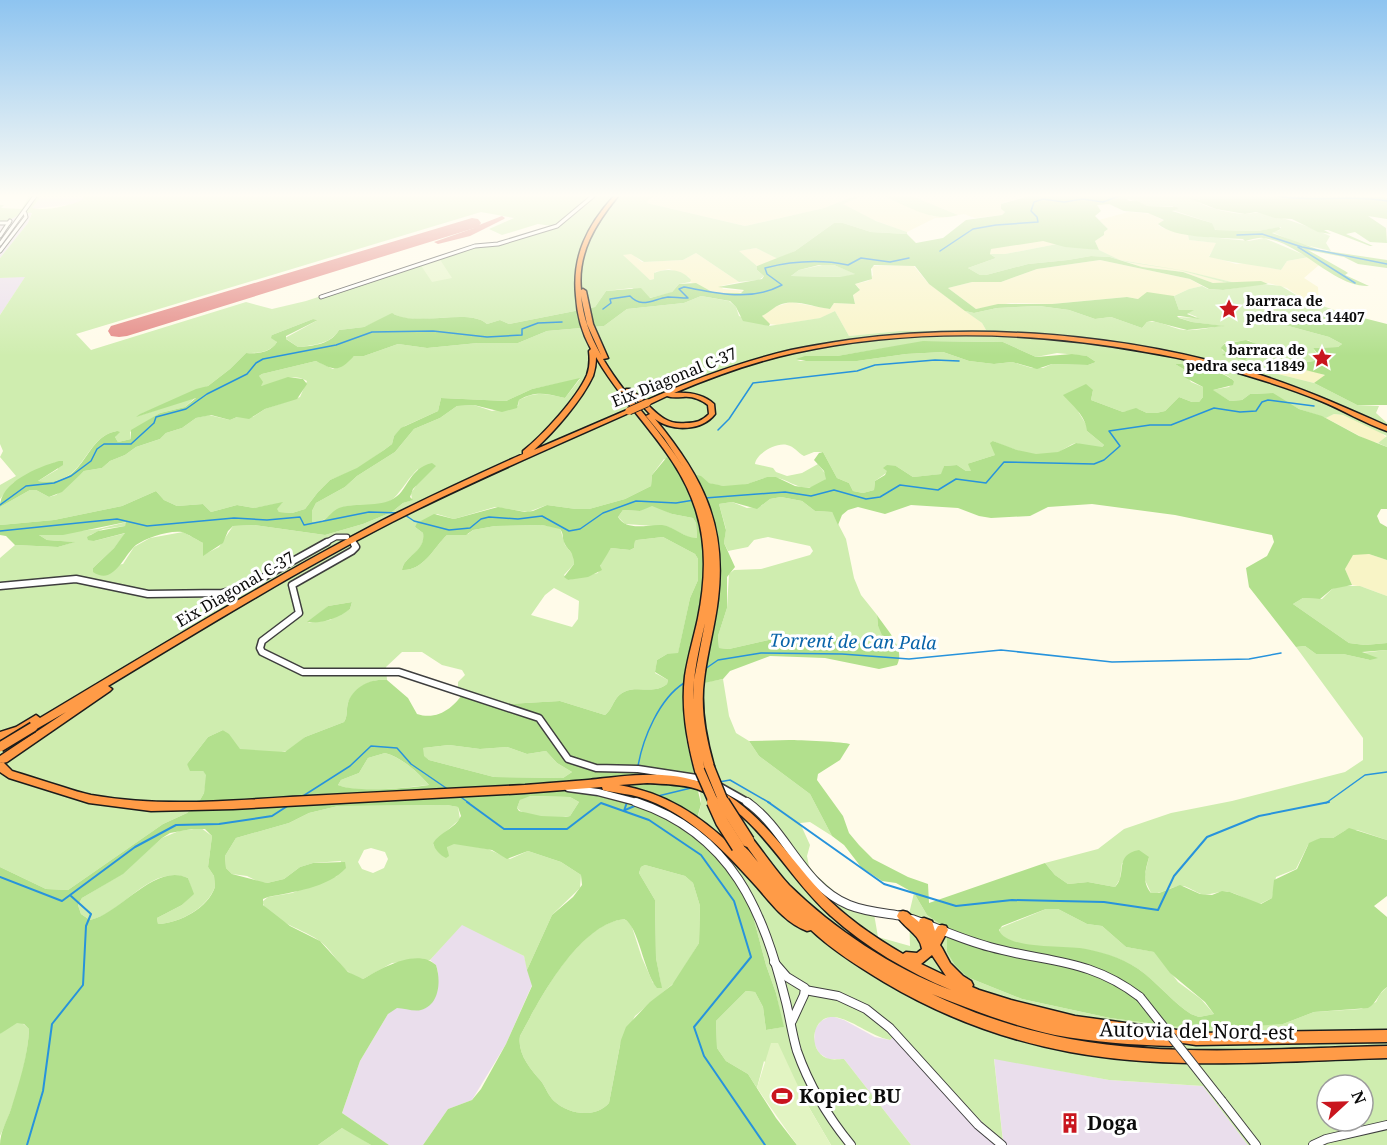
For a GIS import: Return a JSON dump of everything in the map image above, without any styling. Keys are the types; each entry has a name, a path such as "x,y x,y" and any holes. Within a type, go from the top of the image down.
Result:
{"highway":[{"name":"Autovia del Nord-est","path":"584,249 579,266 579,309 590,342 613,380 673,454 688,480 701,513 707,544 708,574 689,684 691,731 722,822 788,890 846,939 921,984 954,999 1024,1022 1088,1035 1148,1040 1387,1036"},
{"name":"Autovia del Nord-est","path":"588,249 584,263 583,291 588,317 597,342 628,390 690,468 704,499 713,530 716,559 715,590 699,681 698,700 704,768"},
{"name":"Eix Diagonal C-37","path":"0,747 237,604 388,521 493,470 648,402 712,376 784,354 858,340 934,335 1030,336 1142,349 1240,371 1313,395 1387,429"},
{"path":"493,470 528,452 550,430 589,376 594,361 590,342"},
{"path":"628,390 657,419 669,424 686,426 698,424 707,420 712,411 711,404 689,394 678,394 648,402"},
{"path":"0,736 19,730 188,628 265,588"},
{"path":"1,762 237,604"},
{"path":"0,741 5,748 1,762 5,774 89,799 135,807 555,787 609,787 628,790 659,798 690,815 709,831 794,919 821,933"},
{"path":"628,790 643,781 683,782 701,786 741,808 768,836 797,875 837,915 896,956 928,973 993,999 1075,1022 1199,1039"},
{"name":"Autovia del Nord-est","path":"743,844 773,889 821,933 865,965 918,995 997,1029 1039,1040 1096,1049 1173,1054 1387,1052"},
{"path":"837,915 911,960 919,959 927,953 930,942 942,930"},
{"path":"903,916 930,942 952,975 993,999"},
{"path":"926,924 930,942"}],"street":[{"path":"321,297 465,249"},
{"path":"0,586 76,579 148,594 222,593 248,585 336,537 346,537"},
{"path":"354,544 356,547 352,552 292,585 291,591 299,606 299,613 267,635 260,644 262,652 303,672 399,672 538,718 551,732 568,759 597,768 638,769 708,780 743,799 763,814 814,878 838,900 859,908 903,916 1002,950 1102,971 1127,985 1140,997 1256,1145"},
{"path":"628,790 646,804 693,828 727,860 755,904 784,993 801,1060 815,1090 850,1145"},
{"path":"773,961 793,980 801,983 805,990"},
{"path":"784,993 786,982 793,980"},
{"path":"791,1025 796,1006 805,990"},
{"path":"805,990 834,994 847,999 880,1019 906,1042 949,1096 1002,1145"},
{"path":"784,993 794,1001 801,1000"},
{"path":"1313,1145 1326,1139 1387,1125"}],"shaded area":[{"path":"0,249 7,249 0,258"},
{"path":"759,249 778,259 757,266 738,251"},
{"path":"991,249 1029,249 1005,254 990,254"},
{"path":"1213,249 1209,256 1236,264 1246,263 1281,270 1287,261 1309,257 1319,265 1304,278 1318,287 1319,303 1303,299 1287,288 1268,283 1236,283 1184,271 1227,283 1213,283 1183,272 1142,267 1127,262 1165,267 1119,260 1099,250"},
{"path":"631,253 642,262 683,260 696,253 739,282 721,286 723,289 745,291 734,294 711,293 690,282 689,277 669,269 655,272 654,279 650,280 622,255"},
{"path":"1100,260 1190,279 1202,286 1174,296 1138,299 1127,297 1052,304 1011,303 976,309 948,288 972,282 1001,282 1037,269"},
{"path":"913,265 928,283 982,323 986,330 900,331 849,336 835,311 821,318 777,325 770,324 762,318 774,307 791,302 830,309 834,303 855,304 853,294 859,288 855,284 868,281 873,275 872,266"},
{"path":"26,276 0,315 0,278"},
{"path":"1275,365 1311,370 1326,376 1314,383 1270,372 1268,367"},
{"path":"1334,414 1343,415 1379,431 1386,437 1378,443 1369,441 1326,418"},
{"path":"1369,554 1387,560 1387,596 1352,585 1345,569 1351,556"},
{"path":"462,924 524,956 532,985 506,1044 472,1100 448,1109 423,1145 389,1145 342,1113 360,1061 388,1014 392,1009 437,993 438,972 436,965 430,960"},
{"path":"831,1016 844,1020 875,1037 890,1040 898,1031 955,1096 1003,1141 994,1058 1109,1080 1203,1086 1248,1145 911,1145 844,1059 828,1059 819,1053 814,1043 815,1029 821,1021"}],"green space":[{"path":"7,249 357,249 76,334 91,350 246,302 272,309 306,301 463,249 748,249 739,251 757,266 757,270 764,276 759,280 739,282 696,253 683,260 644,262 631,254 623,255 650,280 654,279 654,273 669,270 679,272 691,280 679,284 671,293 649,298 632,288 606,291 595,307 509,324 500,320 487,324 479,319 468,317 415,319 403,318 394,314 364,327 339,330 327,341 316,344 298,347 285,338 318,320 313,319 272,335 277,342 274,346 259,352 246,353 208,386 138,416 196,397 185,407 160,413 130,432 131,439 118,442 115,437 117,431 106,435 66,477 54,481 38,481 58,469 56,462 13,483 0,499 0,485 16,476 0,457 3,451 0,444 0,315 25,277 0,278 0,258"},
{"path":"759,249 797,249 795,251 778,259"},
{"path":"991,249 990,254 996,258 968,268 980,275 1028,264 1091,256 1110,257 1142,267 1183,272 1213,283 1261,281 1268,284 1223,290 1209,289 1190,279 1100,260 1037,269 1001,282 972,282 948,288 976,309 998,304 1052,304 1127,297 1138,299 1147,292 1174,296 1179,310 1194,310 1187,314 1200,319 1177,316 1179,318 1225,326 1187,330 1152,321 1147,322 1142,328 1111,317 1095,319 1069,310 1039,306 997,308 974,313 965,311 929,284 915,266 874,265 871,269 872,279 855,284 860,290 853,295 855,304 834,303 830,309 801,303 787,303 762,316 770,324 769,326 743,321 730,301 701,296 684,303 627,309 604,326 547,331 518,343 478,343 427,348 398,344 364,356 354,356 344,365 336,368 316,361 262,374 259,376 263,382 261,386 288,377 303,379 307,384 297,399 265,409 249,419 237,417 230,420 211,415 196,418 182,428 166,433 160,439 136,447 102,468 84,471 62,492 49,497 36,490 30,490 0,507 6,490 22,477 41,467 63,461 63,465 38,481 54,481 66,477 106,435 117,431 120,432 115,437 118,442 131,439 131,430 160,413 185,407 196,398 136,417 140,414 208,386 246,353 259,353 271,348 277,342 271,338 272,335 313,319 318,320 286,336 286,339 298,347 316,345 327,341 339,330 364,327 392,313 414,319 468,317 479,319 487,324 500,320 509,324 595,307 606,291 641,288 650,298 672,292 679,284 696,283 714,293 741,293 744,290 718,287 762,279 764,276 757,270 757,266 795,251","holes":["819,265 834,265 855,274 840,277 791,276 799,270"]},
{"path":"1029,249 1095,249 1120,260 1091,256 1028,264 986,275 980,275 968,268 996,258 990,254"},
{"path":"1213,249 1291,249 1309,257 1287,261 1281,270 1209,257"},
{"path":"1295,249 1318,249 1387,260 1387,268 1358,264 1344,257 1308,250 1348,273 1345,275 1369,286 1355,284 1329,272"},
{"path":"439,258 452,278 432,282 420,264"},
{"path":"1120,260 1186,271 1236,283 1227,283 1179,270"},
{"path":"834,265 856,274 843,277 791,276 799,270"},
{"path":"1262,284 1281,286 1303,299 1337,311 1333,311 1335,315 1311,318 1271,311 1267,314 1270,321 1329,337 1342,344 1338,347 1313,348 1317,354 1314,361 1268,367 1270,372 1314,383 1357,405 1379,406 1376,413 1387,423 1387,436 1343,415 1334,414 1326,418 1299,409 1270,393 1250,394 1242,400 1230,401 1212,390 1229,387 1234,381 1222,373 1206,368 1175,364 1190,373 1186,375 1191,382 1203,387 1203,397 1199,402 1179,397 1165,411 1147,413 1138,409 1123,412 1091,400 1093,390 1076,408 1087,426 1087,431 1104,445 1102,447 1092,448 1076,443 1059,452 1042,455 993,441 995,455 970,463 971,471 966,471 957,465 944,466 942,474 913,477 896,466 875,481 874,490 863,493 853,491 849,483 837,478 823,452 814,452 804,456 792,447 778,445 759,456 755,464 773,468 776,472 787,476 802,473 818,464 827,476 826,479 818,485 805,488 774,477 742,485 723,486 707,482 664,459 652,475 651,486 625,499 589,509 547,505 528,512 495,507 454,519 437,514 415,527 423,533 422,545 402,570 422,563 447,535 468,534 473,530 495,526 542,525 560,528 565,545 573,555 574,564 564,575 568,580 598,573 602,560 611,548 630,550 634,548 637,540 663,537 695,554 698,559 698,580 690,598 678,654 667,654 657,660 655,673 668,680 667,684 657,689 635,689 624,692 605,715 560,701 507,704 480,697 458,687 458,682 465,675 462,670 442,665 422,652 402,652 386,667 387,680 369,682 354,693 348,703 344,722 305,737 289,751 264,752 239,749 223,730 208,737 187,764 194,771 203,771 207,775 204,793 200,800 187,813 163,824 68,890 46,889 0,867 0,558 15,545 58,547 74,542 47,540 39,535 98,529 127,522 125,526 103,529 90,535 94,541 126,533 93,568 123,564 134,547 150,538 183,532 203,543 203,555 219,547 233,526 254,525 325,535 363,524 392,512 403,503 412,500 411,493 416,486 418,469 389,501 377,505 344,507 317,522 312,522 312,511 316,503 345,487 357,476 395,452 414,429 440,418 457,406 474,405 492,411 518,406 519,400 531,395 565,398 580,379 532,389 506,401 441,398 438,411 405,426 394,436 392,444 357,469 330,480 305,509 292,513 279,512 276,509 282,503 254,508 237,505 211,512 203,504 177,506 164,500 156,491 122,506 54,520 0,525 0,507 30,490 36,490 49,497 56,495 84,471 102,468 136,447 160,439 166,433 182,428 196,418 209,415 230,420 237,417 253,417 265,409 300,397 307,381 295,377 261,386 259,376 262,374 316,361 333,369 354,356 364,356 398,344 427,348 478,343 518,343 547,331 604,326 627,309 684,303 701,296 729,301 736,307 739,316 769,326 820,318 835,311 849,336 900,331 986,330 982,323 965,311 974,313 997,308 1039,306 1069,310 1095,319 1111,317 1142,328 1147,322 1152,322 1184,330 1199,329 1223,326 1192,322 1177,317 1197,317 1187,313 1193,310 1179,310 1174,296 1202,286 1208,289 1223,290","holes":["1248,340 1256,344 1249,349 1249,356 1224,355 1226,353 1222,350 1225,343","929,341 1003,342 1036,357 1057,353 1087,356 1096,362 1088,365 1052,364 1043,368 1032,368 1012,362 994,364 969,361 943,352 906,354 857,361 797,361 813,356 837,356","554,588 579,601 578,619 572,627 531,615 545,595","352,602 350,609 330,620 308,623 328,606"]},
{"path":"1274,311 1311,318 1336,315 1333,311 1336,311 1387,324 1387,405 1357,405 1314,383 1325,375 1286,365 1314,361 1317,353 1313,348 1338,347 1342,344 1329,337 1270,321 1267,314"},
{"path":"1246,340 1257,344 1249,349 1249,356 1245,360 1222,355 1226,353 1221,348 1224,344"},
{"path":"923,341 1003,342 1036,357 1072,354 1087,356 1096,362 1088,365 1052,364 1037,369 1012,362 994,364 969,361 943,352 906,354 857,361 796,359 805,356 837,356"},
{"path":"1175,364 1206,368 1229,377 1234,381 1233,385 1213,390 1230,401 1242,400 1250,394 1273,393 1299,409 1322,416 1359,436 1387,447 1387,509 1381,509 1377,516 1380,523 1387,527 1387,560 1369,554 1353,555 1345,569 1352,585 1332,589 1320,599 1303,598 1293,604 1349,643 1365,645 1387,643 1387,650 1362,652 1378,658 1370,660 1343,654 1316,654 1305,646 1296,647 1249,587 1246,568 1267,556 1274,542 1272,535 1175,515 1092,504 1048,507 1030,516 991,518 958,508 911,505 885,514 858,507 842,515 838,525 832,512 815,511 802,501 781,497 770,499 757,509 732,502 719,504 726,530 724,543 735,567 727,577 727,608 718,636 719,648 729,649 786,636 810,643 832,636 846,640 860,639 877,649 884,649 886,644 878,626 877,615 894,639 899,652 897,665 879,669 825,658 770,656 730,671 723,679 696,687 685,707 686,738 701,804 697,819 749,901 784,1027 766,1030 763,1007 755,992 746,991 716,1021 717,1048 726,1061 748,1074 776,1118 797,1145 423,1145 448,1109 472,1100 481,1089 506,1044 532,986 527,970 552,915 573,897 582,885 581,875 561,862 528,851 507,859 492,850 454,844 447,847 449,856 444,857 436,850 433,843 461,816 458,807 447,805 338,806 309,813 289,823 236,838 225,856 226,868 232,874 267,883 284,879 300,867 313,863 345,862 346,868 330,880 320,885 268,897 263,899 263,905 290,926 320,941 348,972 363,979 389,965 409,959 428,960 436,965 438,991 432,1003 421,1010 397,1008 388,1014 360,1061 342,1113 389,1145 371,1145 342,1128 318,1145 0,1145 2,1131 23,1069 29,1029 24,1024 17,1023 0,1034 0,867 46,889 68,890 163,824 187,813 200,800 204,793 206,775 203,771 190,771 187,764 208,737 223,730 229,734 240,749 285,752 305,737 344,722 350,697 358,688 375,680 387,680 408,698 417,714 425,716 445,711 465,690 480,697 507,704 560,701 605,715 624,692 635,689 657,689 667,684 668,680 655,672 657,660 667,654 678,653 690,598 698,580 698,559 695,554 663,537 637,540 634,548 630,550 611,548 600,566 602,570 588,577 568,580 564,577 574,564 560,529 542,525 495,526 473,530 466,535 447,535 422,563 402,570 423,539 423,533 415,527 417,523 434,514 454,519 498,507 525,512 547,505 589,509 625,499 651,486 652,475 667,457 683,472 701,476 709,483 724,486 747,484 767,477 776,477 795,486 809,488 826,479 824,471 814,460 819,453 823,452 837,478 849,483 853,491 863,493 874,490 875,481 885,475 887,471 883,468 887,465 896,466 913,477 941,474 944,466 957,465 966,471 971,471 968,464 995,455 990,443 993,441 1036,454 1058,452 1076,443 1102,447 1104,445 1087,431 1081,416 1063,395 1086,384 1093,390 1091,400 1123,412 1136,408 1147,413 1156,413 1165,411 1179,397 1199,402 1203,397 1203,387 1184,377 1190,373","holes":["652,506 672,514 693,518 696,523 697,538 689,537 662,525 632,526 622,522 618,517 623,510 640,511","449,745 480,749 507,747 527,754 546,751 557,763 572,772 563,778 494,777 429,760 424,756 423,748","385,753 409,766 429,785 369,789 338,785 341,780 359,773 368,758","530,796 570,797 579,802 570,816 566,817 541,816 519,811 517,808 520,800","192,829 205,829 212,836 208,867 214,876 215,887 200,908 175,921 158,924 157,918 182,905 194,894 188,878 176,875 151,882 102,916 90,920 81,914 78,905 82,898 123,874 170,833","645,865 685,876 693,883 700,906 699,943 672,985 650,1002 626,1027 621,1040 609,1103 589,1113 574,1112 560,1105 550,1096 525,1060 520,1049 520,1036 562,966 576,949 607,924 624,919 629,923 634,930 652,980 657,988 662,988 656,958 655,900 639,873 641,867"]},
{"path":"580,378 565,398 542,394 531,395 519,400 517,408 502,412 474,405 457,406 440,418 414,429 395,452 357,476 345,487 316,503 312,511 312,522 321,522 339,508 391,500 401,492 418,470 432,463 436,466 413,489 410,497 413,500 363,524 325,535 254,525 233,526 223,543 203,556 203,543 182,532 171,532 140,542 112,573 100,575 93,572 93,568 114,548 125,533 94,541 88,540 87,537 98,531 125,526 126,522 63,535 39,535 47,540 75,542 58,547 15,545 6,536 0,535 0,525 54,520 122,506 156,491 164,500 177,506 203,504 211,512 237,505 254,508 283,502 277,509 279,512 292,513 305,509 330,480 357,468 392,444 394,436 401,428 438,411 441,398 506,401 532,389"},
{"path":"1387,436 1387,447 1378,443"},
{"path":"781,497 802,501 815,511 832,512 846,539 854,578 861,595 877,615 878,626 885,639 886,649 877,649 860,639 838,637 810,643 786,636 729,649 719,648 718,636 727,608 729,574 734,570 761,569 810,555 813,551 810,546 768,537 754,540 748,547 728,551 724,543 726,529 719,504 732,502 747,508 761,506 770,499"},
{"path":"648,506 656,506 672,514 693,518 696,523 697,538 690,538 669,527 625,524 618,517 623,510 640,511"},
{"path":"1340,586 1360,586 1387,596 1387,643 1365,645 1349,643 1293,604 1303,598 1322,599 1332,589"},
{"path":"352,602 350,609 335,618 307,622 328,606"},
{"path":"1305,646 1316,654 1343,654 1370,660 1361,653 1387,650 1387,840 1357,830 1346,830 1333,838 1320,838 1308,845 1296,869 1276,877 1272,898 1260,904 1229,892 1201,894 1183,886 1151,893 1144,878 1149,857 1122,863 1120,879 1115,887 1088,882 1068,884 1055,875 1045,863 1098,849 1124,829 1171,813 1232,801 1345,772 1363,760 1363,738 1296,647"},
{"path":"723,679 729,716 736,733 749,741 759,756 810,794 832,836 810,822 800,823 810,845 807,856 809,866 816,875 843,899 873,908 878,937 910,946 909,914 914,893 927,915 947,929 947,952 967,977 1022,999 1110,1018 1186,1028 1283,1024 1314,1012 1361,1009 1376,1002 1387,987 1387,1145 1248,1145 1203,1086 1109,1080 994,1059 1003,1142 955,1096 899,1031 890,1040 834,1017 826,1018 816,1028 814,1036 818,1050 830,1059 844,1059 911,1145 831,1145 804,1099 764,1061 757,1088 748,1074 726,1061 717,1048 716,1021 746,991 755,992 763,1007 766,1030 783,1027 776,993 749,901 697,819 701,801 687,742 685,712 688,698 696,687 706,682"},
{"path":"794,740 850,744 840,760 818,774 817,780 843,816 849,833 859,845 873,859 908,877 928,884 929,903 1045,863 1055,875 1068,884 1088,882 1115,887 1121,876 1123,860 1131,852 1139,850 1149,857 1145,880 1151,893 1159,893 1180,885 1200,894 1230,892 1261,904 1272,898 1274,880 1297,869 1309,843 1320,838 1333,838 1349,828 1387,840 1387,896 1374,906 1387,917 1387,987 1368,1008 1314,1012 1283,1024 1240,1027 1186,1028 1110,1018 1022,999 967,977 955,965 947,952 947,929 927,915 914,893 896,883 882,881 861,867 844,845 832,836 810,794 759,756 749,741","holes":["1046,909 1058,909 1087,924 1102,926 1126,947 1154,952 1170,973 1205,1002 1214,1014 1199,1017 1191,1014 1145,974 1117,958 1086,949 1024,944 1004,936 999,930 1002,926"]},
{"path":"449,745 480,749 507,747 527,754 546,751 557,763 572,772 563,778 494,777 429,760 423,756 423,748"},
{"path":"385,753 409,766 429,785 357,789 338,785 341,780 359,773 368,758"},
{"path":"527,796 570,797 579,802 570,816 542,817 528,814 517,808 520,800"},
{"path":"447,805 458,807 460,819 433,843 448,856 447,846 454,843 488,849 510,859 528,851 561,862 581,875 580,888 552,915 527,970 524,956 462,925 430,960 392,963 363,979 356,977 321,942 272,915 262,902 268,897 292,893 337,876 341,861 313,863 300,867 284,879 267,883 232,874 226,868 225,856 236,838 289,823 309,813 338,806","holes":["371,848 385,852 388,859 384,868 373,873 362,869 358,862 364,850"]},
{"path":"201,828 212,836 208,867 214,876 215,887 206,902 199,908 175,921 158,924 157,918 182,905 193,894 188,878 174,875 161,877 149,883 102,916 90,920 81,914 78,905 82,898 122,874 162,838 179,831"},
{"path":"645,865 685,876 693,883 700,906 699,943 675,982 635,1016 620,1045 609,1103 589,1113 574,1112 554,1101 550,1096 525,1060 520,1049 520,1036 562,966 591,934 607,924 624,919 631,924 653,983 661,984 656,958 655,900 639,873 641,867"},
{"path":"1046,909 1058,909 1087,924 1102,926 1126,947 1155,952 1178,982 1201,999 1214,1014 1199,1017 1191,1014 1140,970 1118,959 1088,950 1016,943 999,933 1000,928"},
{"path":"21,1022 29,1029 26,1056 11,1111 0,1136 0,1034 12,1024"},
{"name":"Kopiec BU","path":"771,1043 778,1043 804,1099 831,1145 797,1145 757,1088"},
{"path":"342,1128 346,1129 371,1145 318,1145"}],"waterway":[{"path":"1302,249 1355,283"},
{"path":"1314,249 1387,264"},
{"path":"603,309 611,303 610,299 630,296 643,303 668,297 688,298 679,289 684,287 733,295 758,293 782,285 767,274 765,268 786,264 816,261 848,265 861,258 890,262 909,258"},
{"path":"0,505 26,486 54,483 71,476 91,461 97,449 104,444 131,444 154,423 156,417 186,409 207,394 247,374 256,363 263,359 336,345 372,332 433,331 487,337 522,335 522,329 538,323 562,322"},
{"path":"718,430 729,419 753,383 857,371 875,365 935,360 959,361"},
{"path":"705,498 785,492 811,496 834,490 866,499 880,497 900,485 938,490 956,479 986,483 1004,462 1094,464 1104,460 1120,446 1109,431 1150,425 1171,425 1214,408 1240,412 1256,411 1262,402 1268,400 1314,406"},
{"path":"405,515 414,521 449,530 470,528 481,519 489,517 518,519 542,516 569,531 580,529 603,513 636,501 676,503 694,500"},
{"path":"0,531 117,519 147,526 234,518 267,520 300,517 304,525 369,512 401,513"},
{"name":"Torrent de Can Pala","path":"705,669 718,660 761,653 842,654 909,659 1001,650 1112,662 1249,659 1281,653"},
{"name":"Torrent de Can Pala","path":"638,766 648,732 660,709 675,690 684,683"},
{"path":"303,796 350,766 371,746 397,748 411,764 449,790"},
{"path":"1327,802 1365,775 1387,772"},
{"path":"719,782 730,780 770,803"},
{"path":"658,796 691,788"},
{"path":"458,795 469,803"},
{"path":"467,802 504,829 567,829 601,803 649,820 701,855 734,901 751,957 694,1027 704,1056 765,1145"},
{"name":"Torrent de Can Pala","path":"624,811 627,802"},
{"path":"768,802 884,884 956,906 1012,900 1104,902 1158,910 1174,876 1207,837 1259,816 1327,802"},
{"path":"0,877 62,901 135,847 176,825 219,824 272,816 289,805"},
{"path":"625,810 637,805"},
{"path":"27,1145 43,1091 52,1024 83,985 86,926 91,914 71,896"}],"runway":[{"path":"119,331 386,249"}],"place":[{"name":"barraca de pedra seca 14407","path":"1229,309"},
{"name":"barraca de pedra seca 11849","path":"1322,358"},
{"name":"Kopiec BU","path":"782,1096"},
{"name":"Doga","path":"1070,1123"}]}
